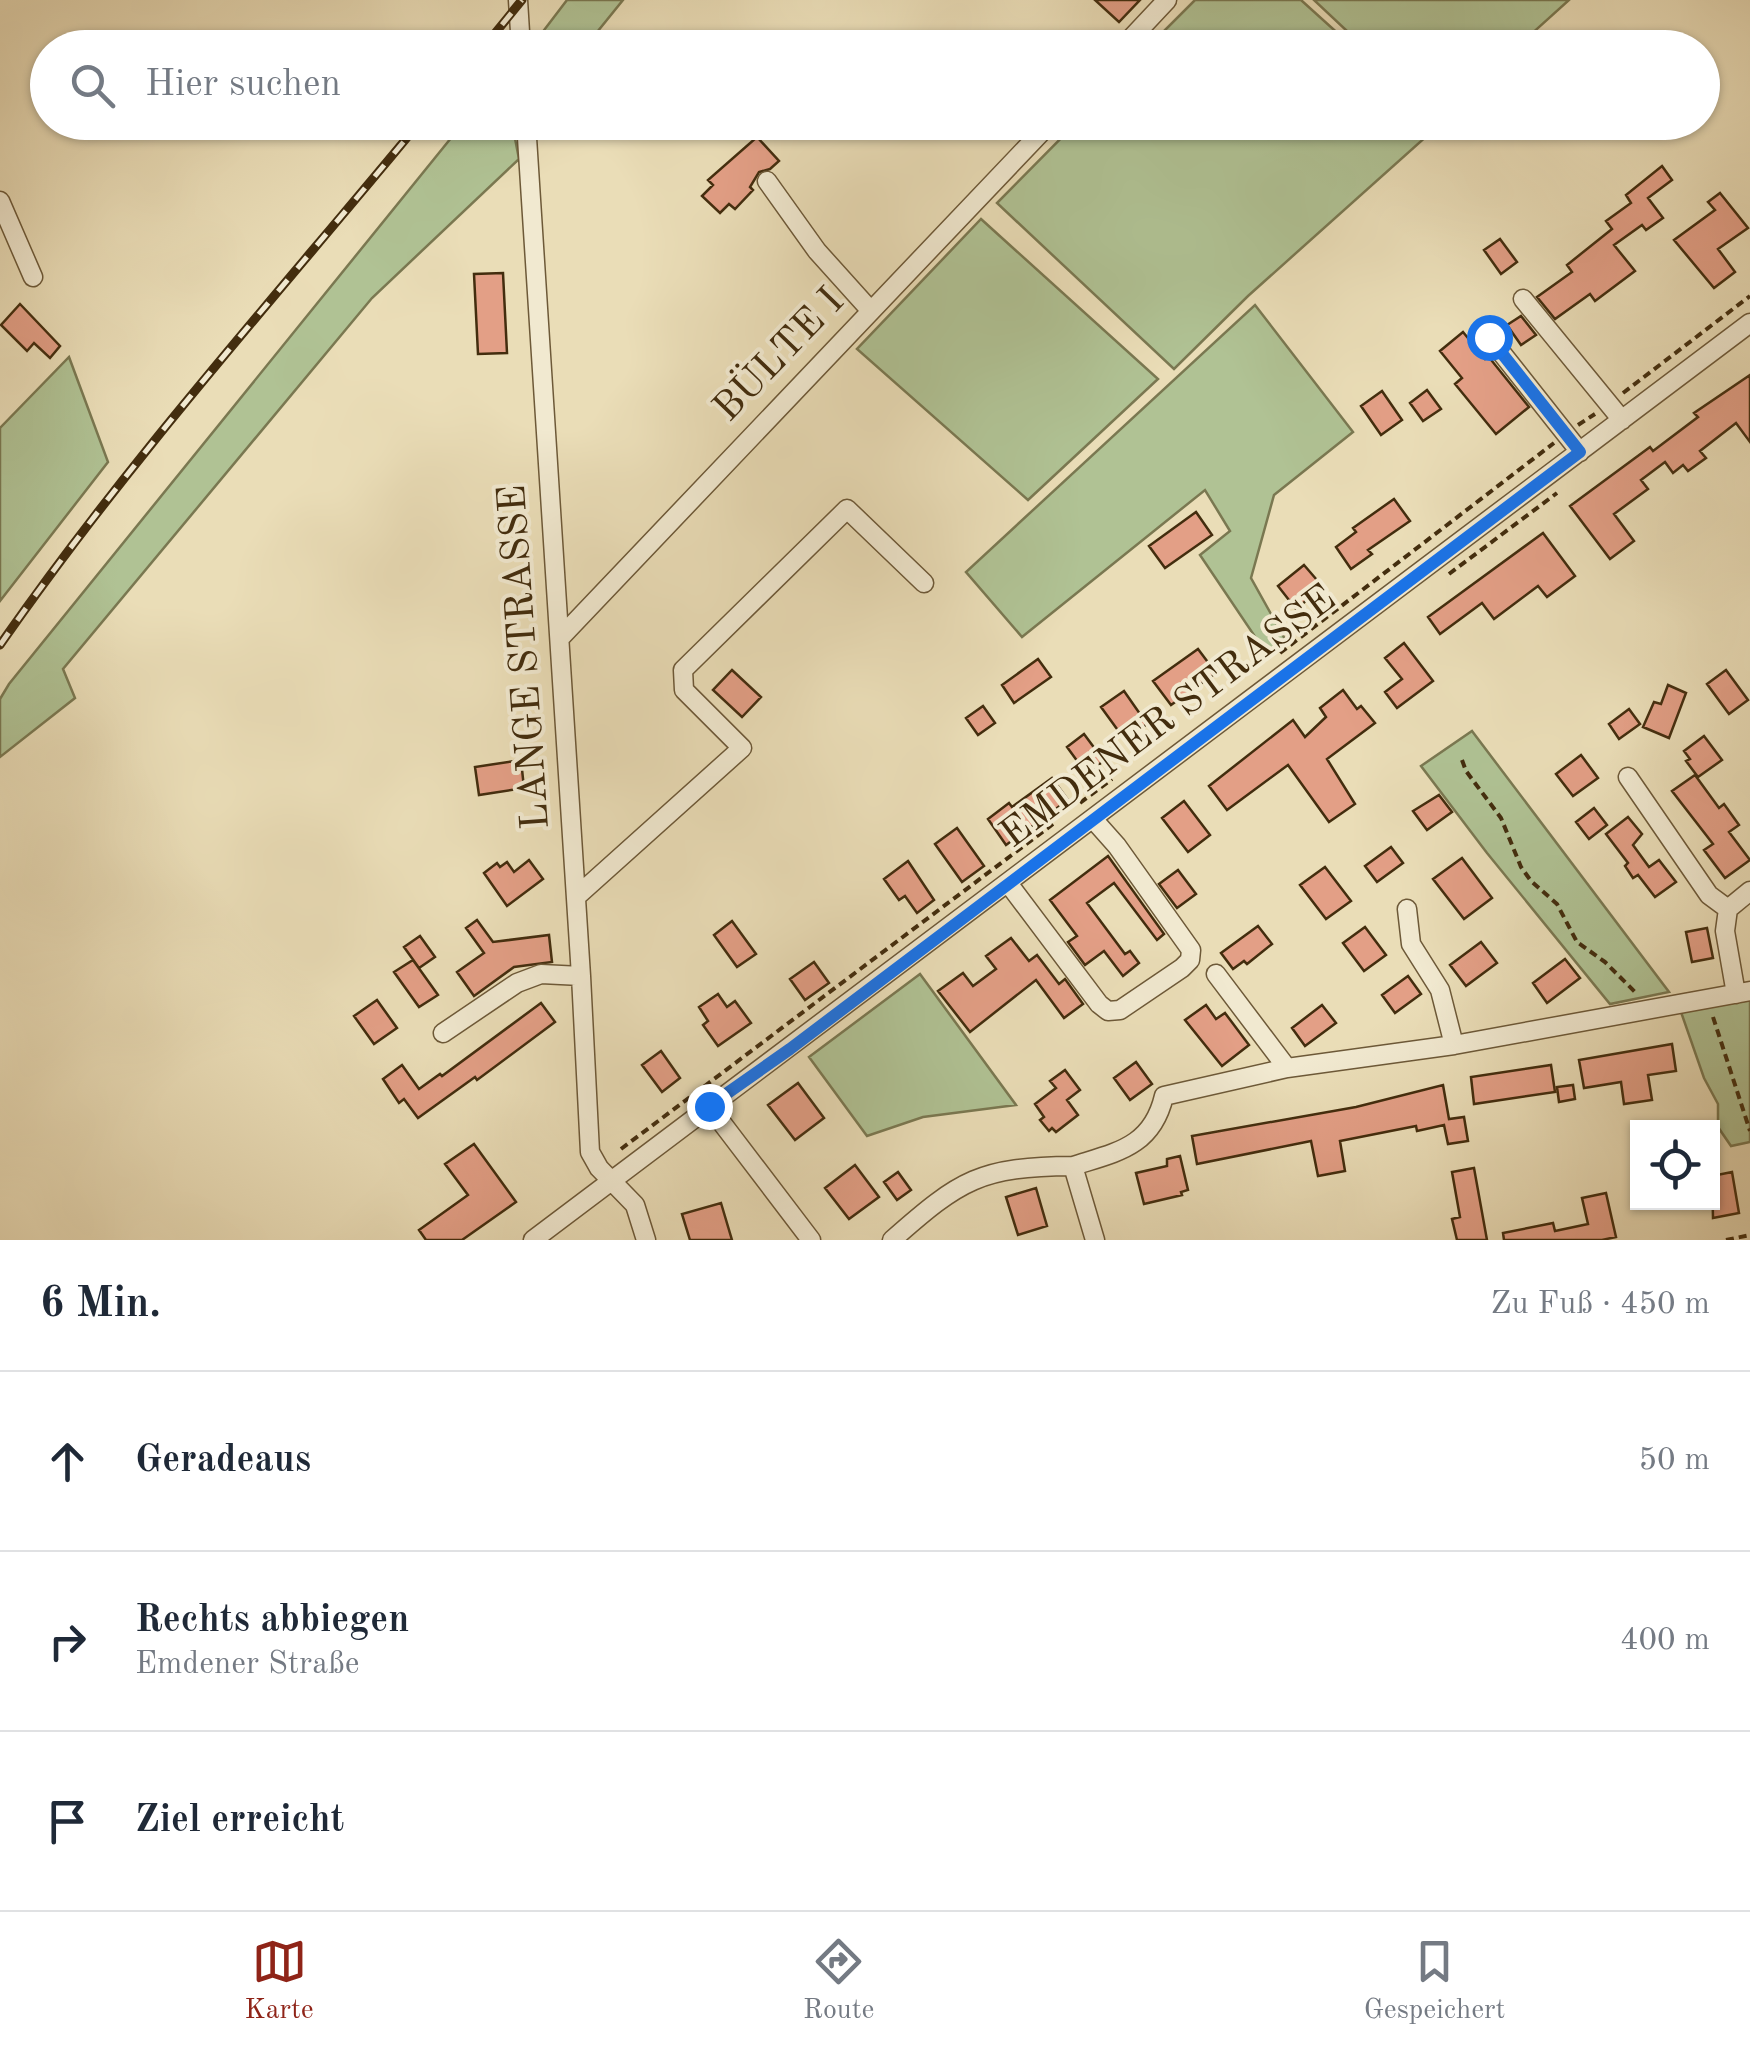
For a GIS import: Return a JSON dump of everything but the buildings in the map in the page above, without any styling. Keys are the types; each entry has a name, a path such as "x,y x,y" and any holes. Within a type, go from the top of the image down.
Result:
{"street":[{"path":"518,0 520,30"},
{"path":"1139,30 1167,0"},
{"name":"LANGE STRASSE","path":"527,140 590,1152 605,1174"},
{"name":"BÜLTE I","path":"560,638 1034,140"},
{"path":"767,181 817,251 871,311"},
{"path":"0,201 33,278"},
{"path":"1523,299 1622,420"},
{"name":"EMDENER STRASSE","path":"533,1240 605,1174 806,1037 1749,326"},
{"path":"1489,337 1580,452"},
{"path":"576,898 742,748 684,690 683,670 846,510 924,583"},
{"path":"1628,777 1709,895 1728,909"},
{"path":"1008,883 1108,1011 1120,1010 1182,968 1190,960 1191,950 1094,819"},
{"path":"892,1240 933,1204 976,1176 1024,1166 1072,1166 1122,1151 1144,1137 1160,1117 1164,1096 1287,1068 1454,1045 1743,992 1725,931 1728,909 1750,890"},
{"path":"1407,910 1411,944 1440,990 1454,1045"},
{"path":"443,1033 517,983 541,974 582,976"},
{"path":"1216,974 1287,1068"},
{"path":"709,1106 811,1240"},
{"path":"1072,1166 1095,1240"},
{"path":"605,1174 635,1205 646,1240"}],"path":[{"path":"1281,652 1750,296"},
{"path":"1462,760 1466,772 1502,818 1521,866 1557,904 1577,942 1605,962 1638,995 1645,1010"},
{"path":"1077,806 1117,776"},
{"path":"605,1174 1061,818"},
{"path":"1708,999 1750,1131"},
{"path":"1726,1240 1750,1234"}],"green space":[{"path":"567,0 623,0 599,30 544,30"},
{"path":"1195,0 1301,0 1334,30 1165,30"},
{"path":"1314,0 1569,0 1536,30 1346,30"},
{"path":"449,140 515,140 519,159 372,298 63,669 75,698 0,757 0,699"},
{"path":"1059,140 1422,140 1248,296 1174,369 997,203"},
{"path":"981,219 1158,379 1028,500 857,349"},
{"path":"1255,305 1353,432 1274,495 1251,578 1286,641 1268,656 1200,555 1230,531 1205,490 1022,637 966,572"},
{"path":"69,357 108,462 0,601 0,428"},
{"path":"1472,731 1669,992 1610,1004 1421,766"},
{"path":"920,974 1016,1105 923,1117 867,1136 809,1057"},
{"path":"1750,1000 1750,1142 1731,1146 1720,1130 1718,1104 1704,1078 1681,1012"}],"railway":[{"path":"498,30 522,0"},
{"path":"0,645 151,444 405,140"}],"route":[{"path":"709,1106 790,1049 1580,452 1489,337"}]}
